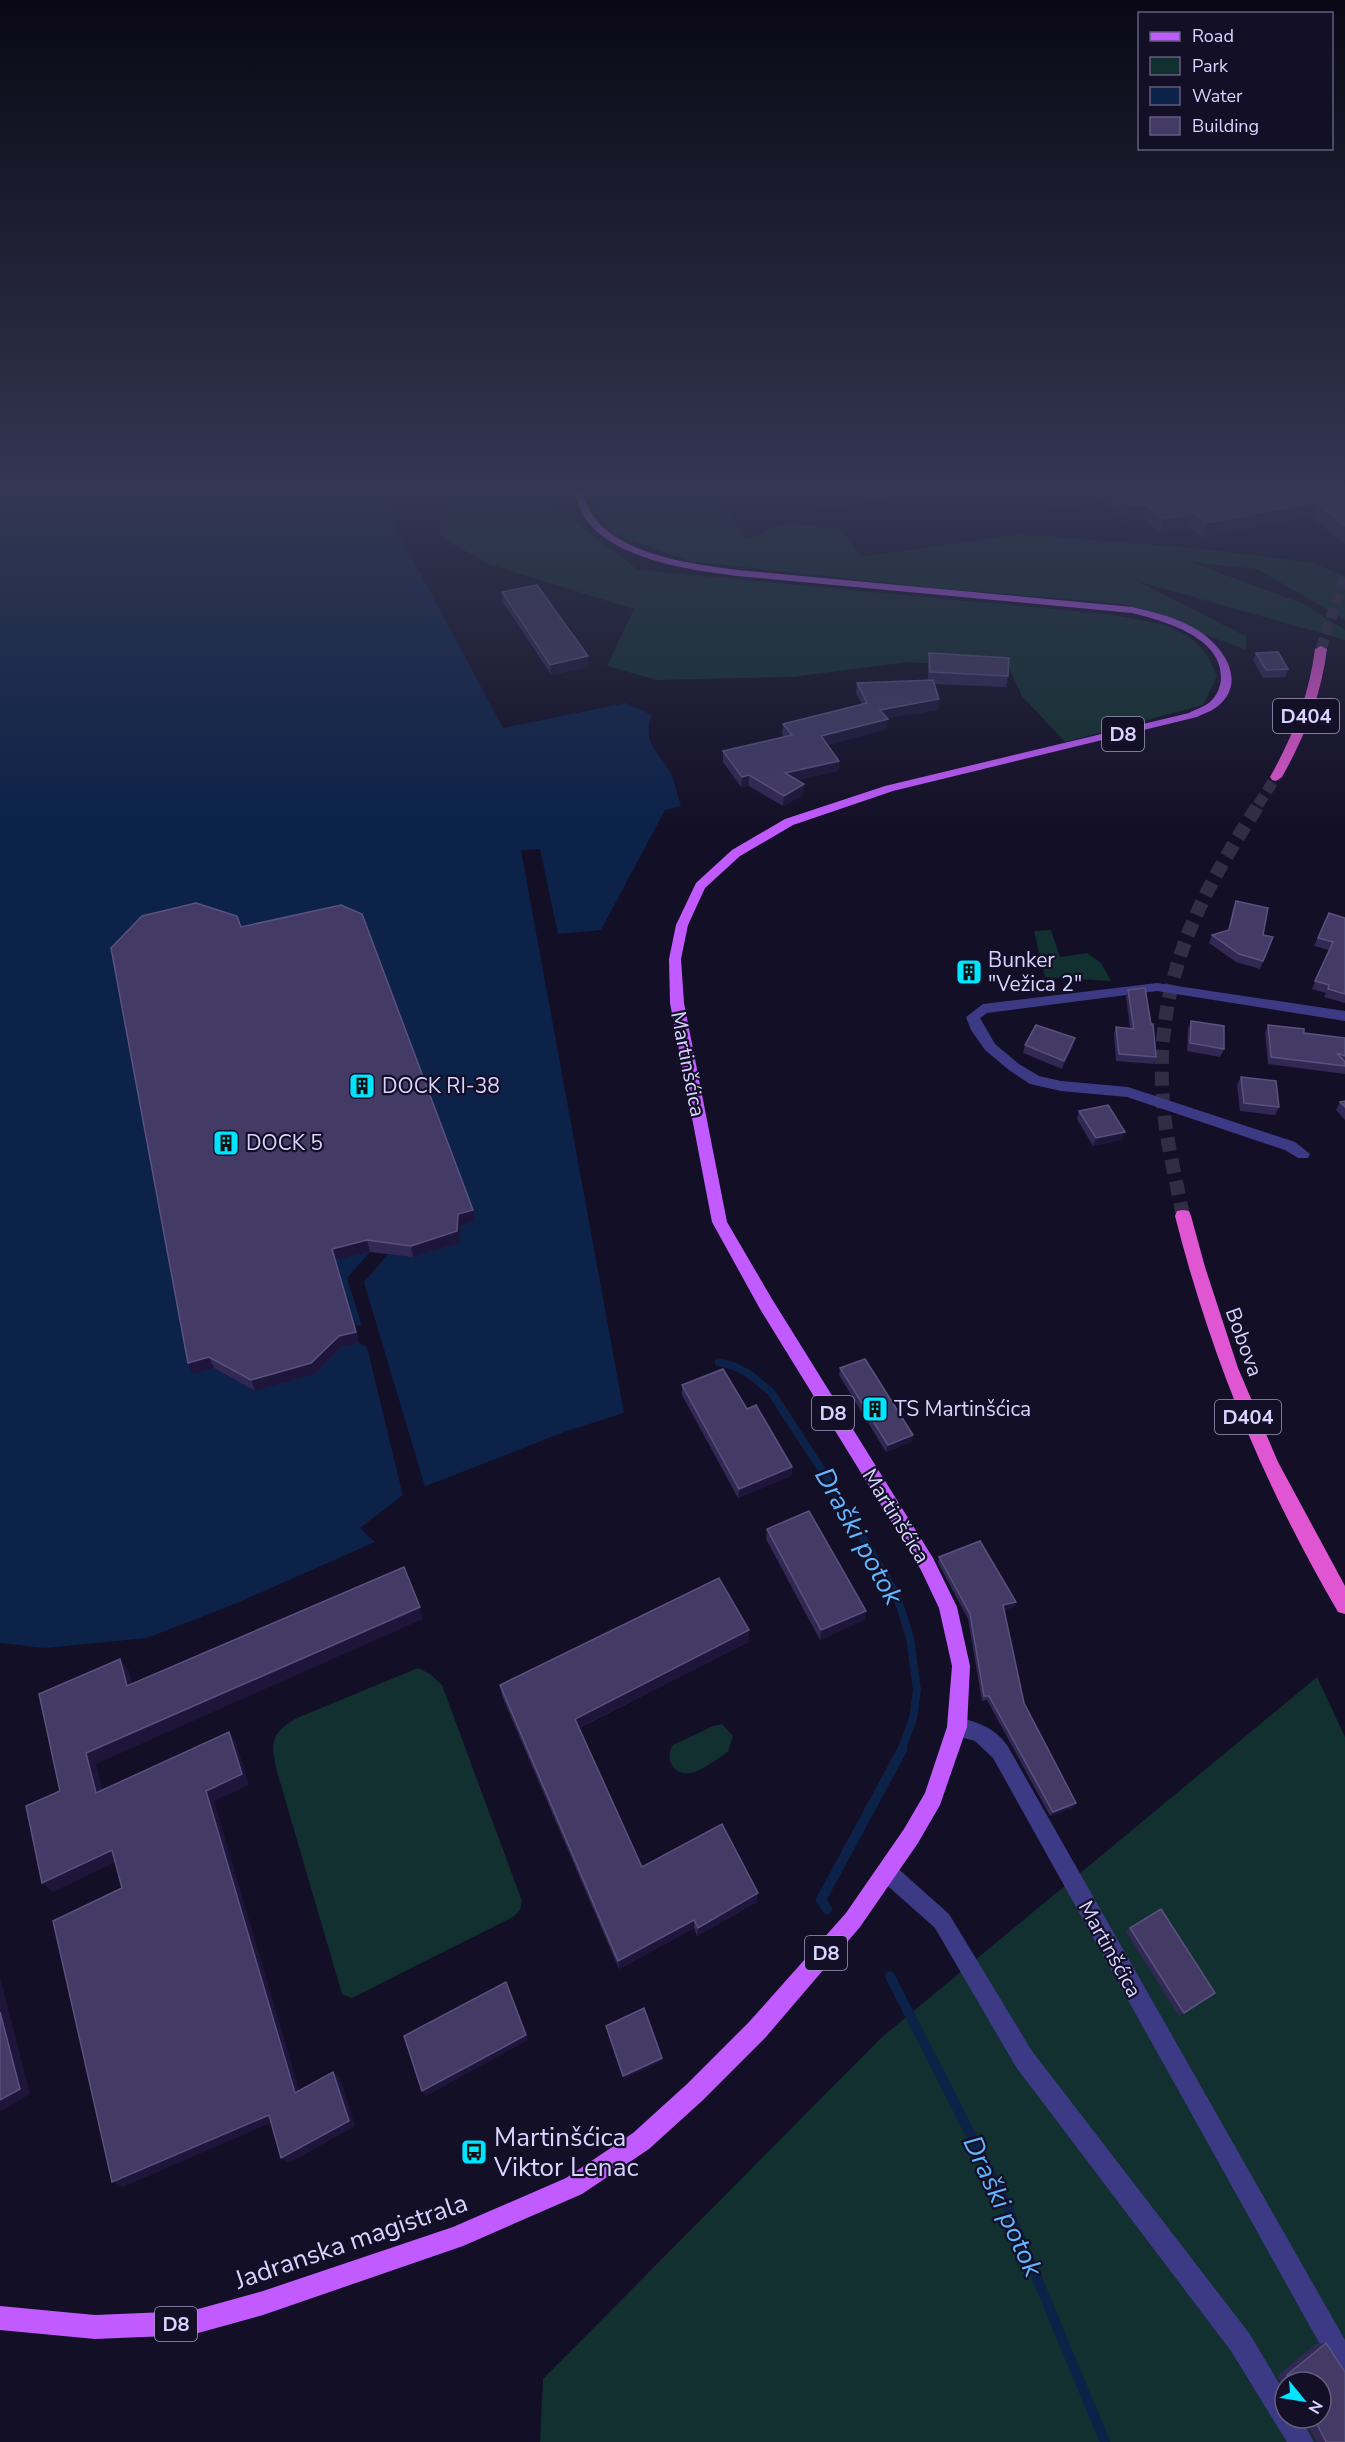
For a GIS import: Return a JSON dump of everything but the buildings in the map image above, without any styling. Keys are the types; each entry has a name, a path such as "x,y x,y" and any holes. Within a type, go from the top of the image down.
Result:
{"highway":[{"name":"D404","path":"1276,777 1298,736 1308,710 1315,684 1320,649"},
{"name":"Bobova","path":"1183,1216 1208,1311 1248,1415 1298,1521 1345,1605"}],"main road":[{"name":"Martinšćica","path":"957,1727 961,1666 948,1607 927,1564 766,1304 720,1222 677,1003 675,959 682,925 700,886 736,853 789,822 889,788 1194,715 1215,703 1225,688 1228,673 1224,660 1213,647 1192,631 1165,619 1132,610 1026,600"},
{"name":"Jadranska magistrala","path":"0,2318 95,2327 191,2323 285,2296 455,2238 574,2186 641,2141 695,2092 757,2031 853,1920 887,1872 933,1798 957,1727"}],"street":[{"path":"1303,1154 1283,1143 1128,1092 1061,1086 1035,1080 1014,1067 990,1047 978,1030 974,1017 983,1009 1157,987 1345,1016"},
{"name":"Martinšćica","path":"957,1727 975,1730 988,1736 997,1746 1014,1782 1345,2364"},
{"path":"887,1872 942,1921 1024,2059 1200,2287 1240,2342 1273,2396"}],"green space":[{"path":"605,600 957,600 1106,614 1173,628 1187,635 1209,658 1217,676 1203,705 1065,742 1022,696 1009,668 908,662 792,677 657,680 607,666 634,609"},
{"path":"1075,600 1174,600 1247,637 1246,650 1123,604"},
{"path":"1204,600 1293,600 1304,604 1345,630 1345,640"},
{"path":"1310,600 1345,600 1345,620"},
{"path":"1051,930 1060,957 1087,953 1101,963 1111,981 1045,977 1034,931"},
{"path":"418,1668 430,1674 442,1685 522,1901 520,1910 513,1917 352,1998 342,1994 278,1775 274,1742 276,1735 297,1718"},
{"path":"1317,1677 1345,1737 1345,2442 540,2442 543,2379 881,2038"},
{"path":"722,1724 733,1736 728,1752 707,1766 690,1773 676,1770 670,1758 673,1745"}],"water":[{"path":"0,600 435,600 503,728 626,703 651,715 650,739 671,774 681,806 665,810 601,930 558,934 540,849 521,850 624,1413 564,1432 403,1495 360,1528 375,1542 237,1603 147,1638 45,1648 0,1643"}],"pier":[{"path":"370,1252 388,1254 364,1282 425,1487 403,1496 367,1347 359,1343 354,1325 362,1326 347,1278"}],"waterway":[{"name":"Draški potok","path":"719,1362 734,1366 749,1374 771,1392 829,1481 896,1594 910,1637 917,1690 913,1719 901,1751"},
{"name":"Draški potok","path":"827,1909 821,1900 902,1750"},
{"name":"Draški potok","path":"890,1976 1007,2206 1105,2442"}],"tunnel":[{"path":"1321,649 1337,600"},
{"path":"1258,805 1276,777"},
{"path":"1183,1216 1164,1117 1162,1060 1165,1019 1184,945 1199,910 1216,875 1259,804"}],"place":[{"name":"Bunker \"Vežica 2\"","path":"969,972"},
{"name":"DOCK RI-38","path":"362,1086"},
{"name":"DOCK 5","path":"226,1143"},
{"name":"TS Martinšćica","path":"875,1409"},
{"name":"Martinšćica Viktor Lenac","path":"474,2152"}]}
